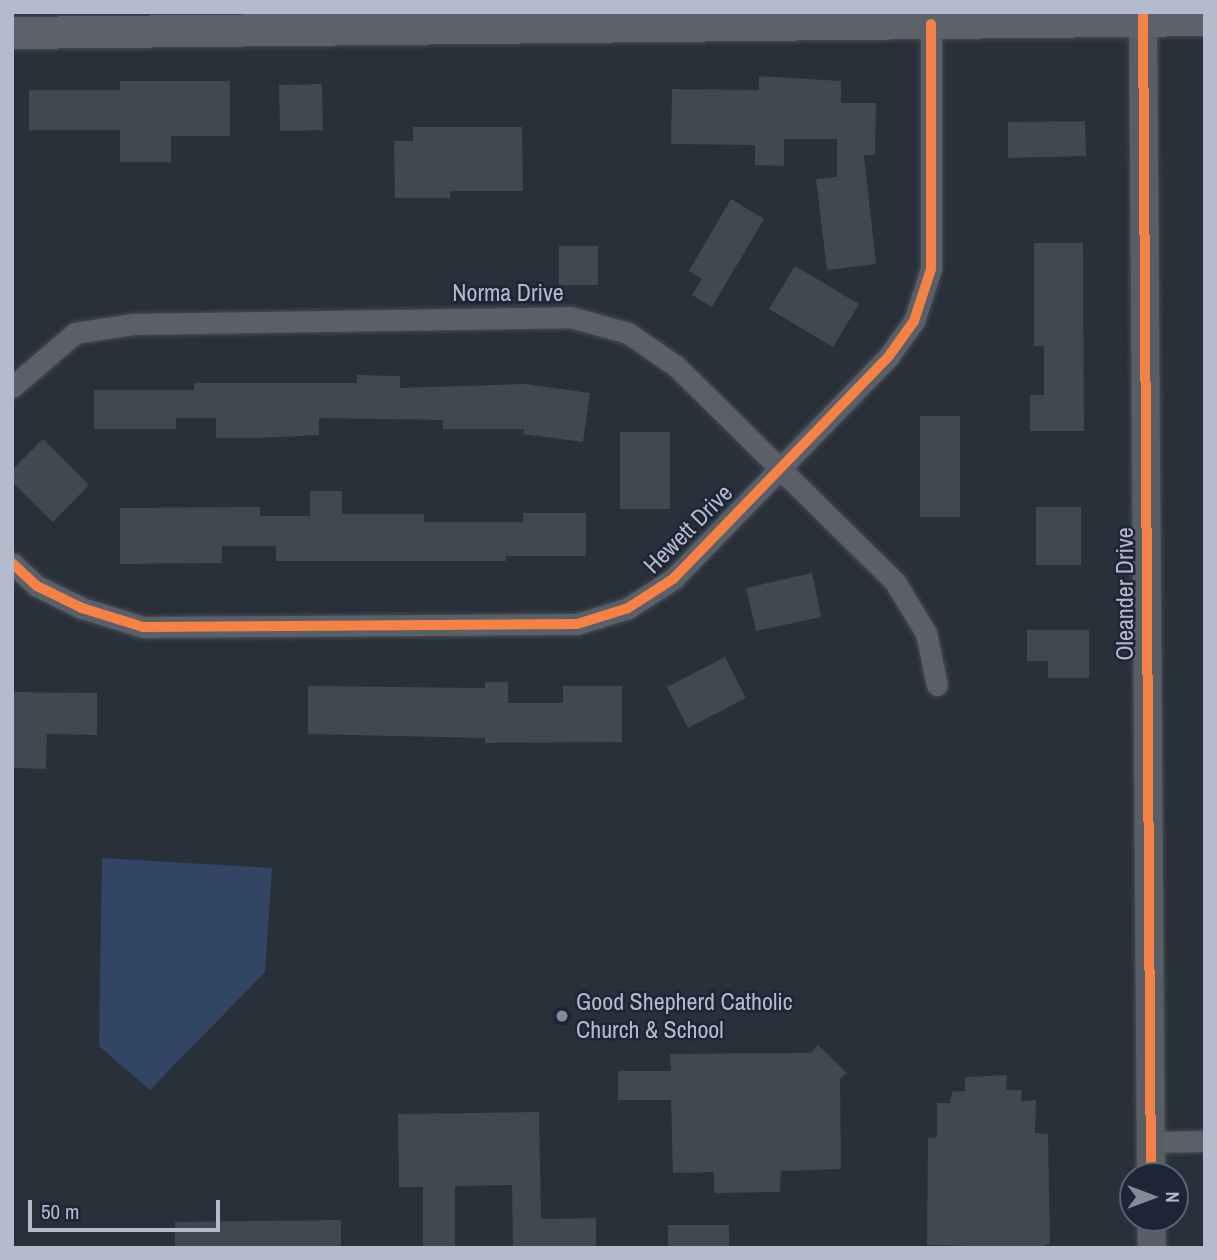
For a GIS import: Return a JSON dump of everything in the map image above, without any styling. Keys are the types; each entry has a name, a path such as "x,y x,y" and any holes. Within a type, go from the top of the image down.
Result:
{"main road":[{"path":"12,33 931,23 1143,17 1205,20"}],"street":[{"name":"Oleander Drive","path":"1143,17 1151,1162"},
{"name":"Hewett Drive","path":"12,563 37,586 82,608 143,627 577,624 628,608 673,579 779,466 889,356 914,321 931,269 931,23"},
{"name":"Norma Drive","path":"12,387 75,333 133,324 570,317 628,333 676,366 895,582 926,633 937,685"},
{"path":"1151,1142 1205,1142"}],"water":[{"path":"102,858 272,868 265,972 150,1090 99,1046"}],"building":[{"path":"759,76 841,81 841,103 876,103 875,155 864,155 876,264 827,270 816,179 837,177 837,139 784,139 784,166 755,165 755,145 671,144 672,89 759,90"},
{"path":"120,81 230,81 230,136 171,136 171,162 120,162 120,130 29,130 29,90 120,90"},
{"path":"322,84 323,130 280,131 279,85"},
{"path":"1085,121 1086,156 1008,158 1008,122"},
{"path":"413,127 522,127 523,191 450,191 450,198 395,198 394,141 413,141"},
{"path":"731,199 764,219 712,307 692,295 702,279 689,271"},
{"path":"1034,243 1083,243 1084,431 1030,431 1030,395 1044,395 1044,346 1034,346"},
{"path":"559,246 598,246 598,285 559,285"},
{"path":"795,266 859,304 833,347 769,309"},
{"path":"357,375 400,376 400,388 524,384 590,393 583,442 523,434 524,429 443,429 443,420 319,418 319,435 258,438 216,438 216,418 176,418 176,429 94,429 94,390 194,390 194,383 357,383"},
{"path":"920,416 960,416 960,517 920,517"},
{"path":"620,432 670,432 670,509 620,509"},
{"path":"43,439 89,485 53,522 12,482 12,470"},
{"path":"310,491 342,491 342,514 424,514 424,522 523,522 523,513 586,513 586,556 506,556 506,561 276,561 276,546 222,546 222,563 120,564 120,508 260,507 260,516 310,516"},
{"path":"1036,507 1081,507 1081,565 1036,565"},
{"path":"812,573 821,617 756,631 746,588"},
{"path":"1027,630 1089,630 1089,678 1048,678 1048,661 1027,661"},
{"path":"725,657 746,698 688,728 667,687"},
{"path":"485,682 508,682 508,703 563,703 563,686 622,686 622,742 485,743 485,738 308,734 308,686 485,688"},
{"path":"12,692 97,693 97,735 47,734 46,769 12,768"},
{"path":"818,1045 847,1073 840,1079 841,1169 781,1171 780,1192 714,1193 714,1172 673,1173 671,1100 618,1100 618,1071 671,1071 670,1054 811,1053"},
{"path":"1007,1075 1006,1090 1022,1090 1021,1101 1036,1100 1035,1133 1048,1134 1050,1243 1040,1248 927,1245 928,1138 937,1137 937,1103 950,1103 952,1092 965,1091 965,1077"},
{"path":"539,1112 541,1219 596,1218 596,1248 513,1248 512,1185 455,1186 455,1248 423,1248 423,1187 399,1187 398,1114"},
{"path":"341,1220 341,1248 175,1248 175,1222"},
{"path":"668,1225 729,1225 729,1248 668,1248"}],"cycle path":[{"path":"1143,12 1151,1162"},
{"path":"12,563 37,586 82,608 143,627 577,624 628,608 673,579 889,356 914,321 931,269 931,24"}],"place":[{"name":"Good Shepherd Catholic Church & School","path":"562,1016"}]}
